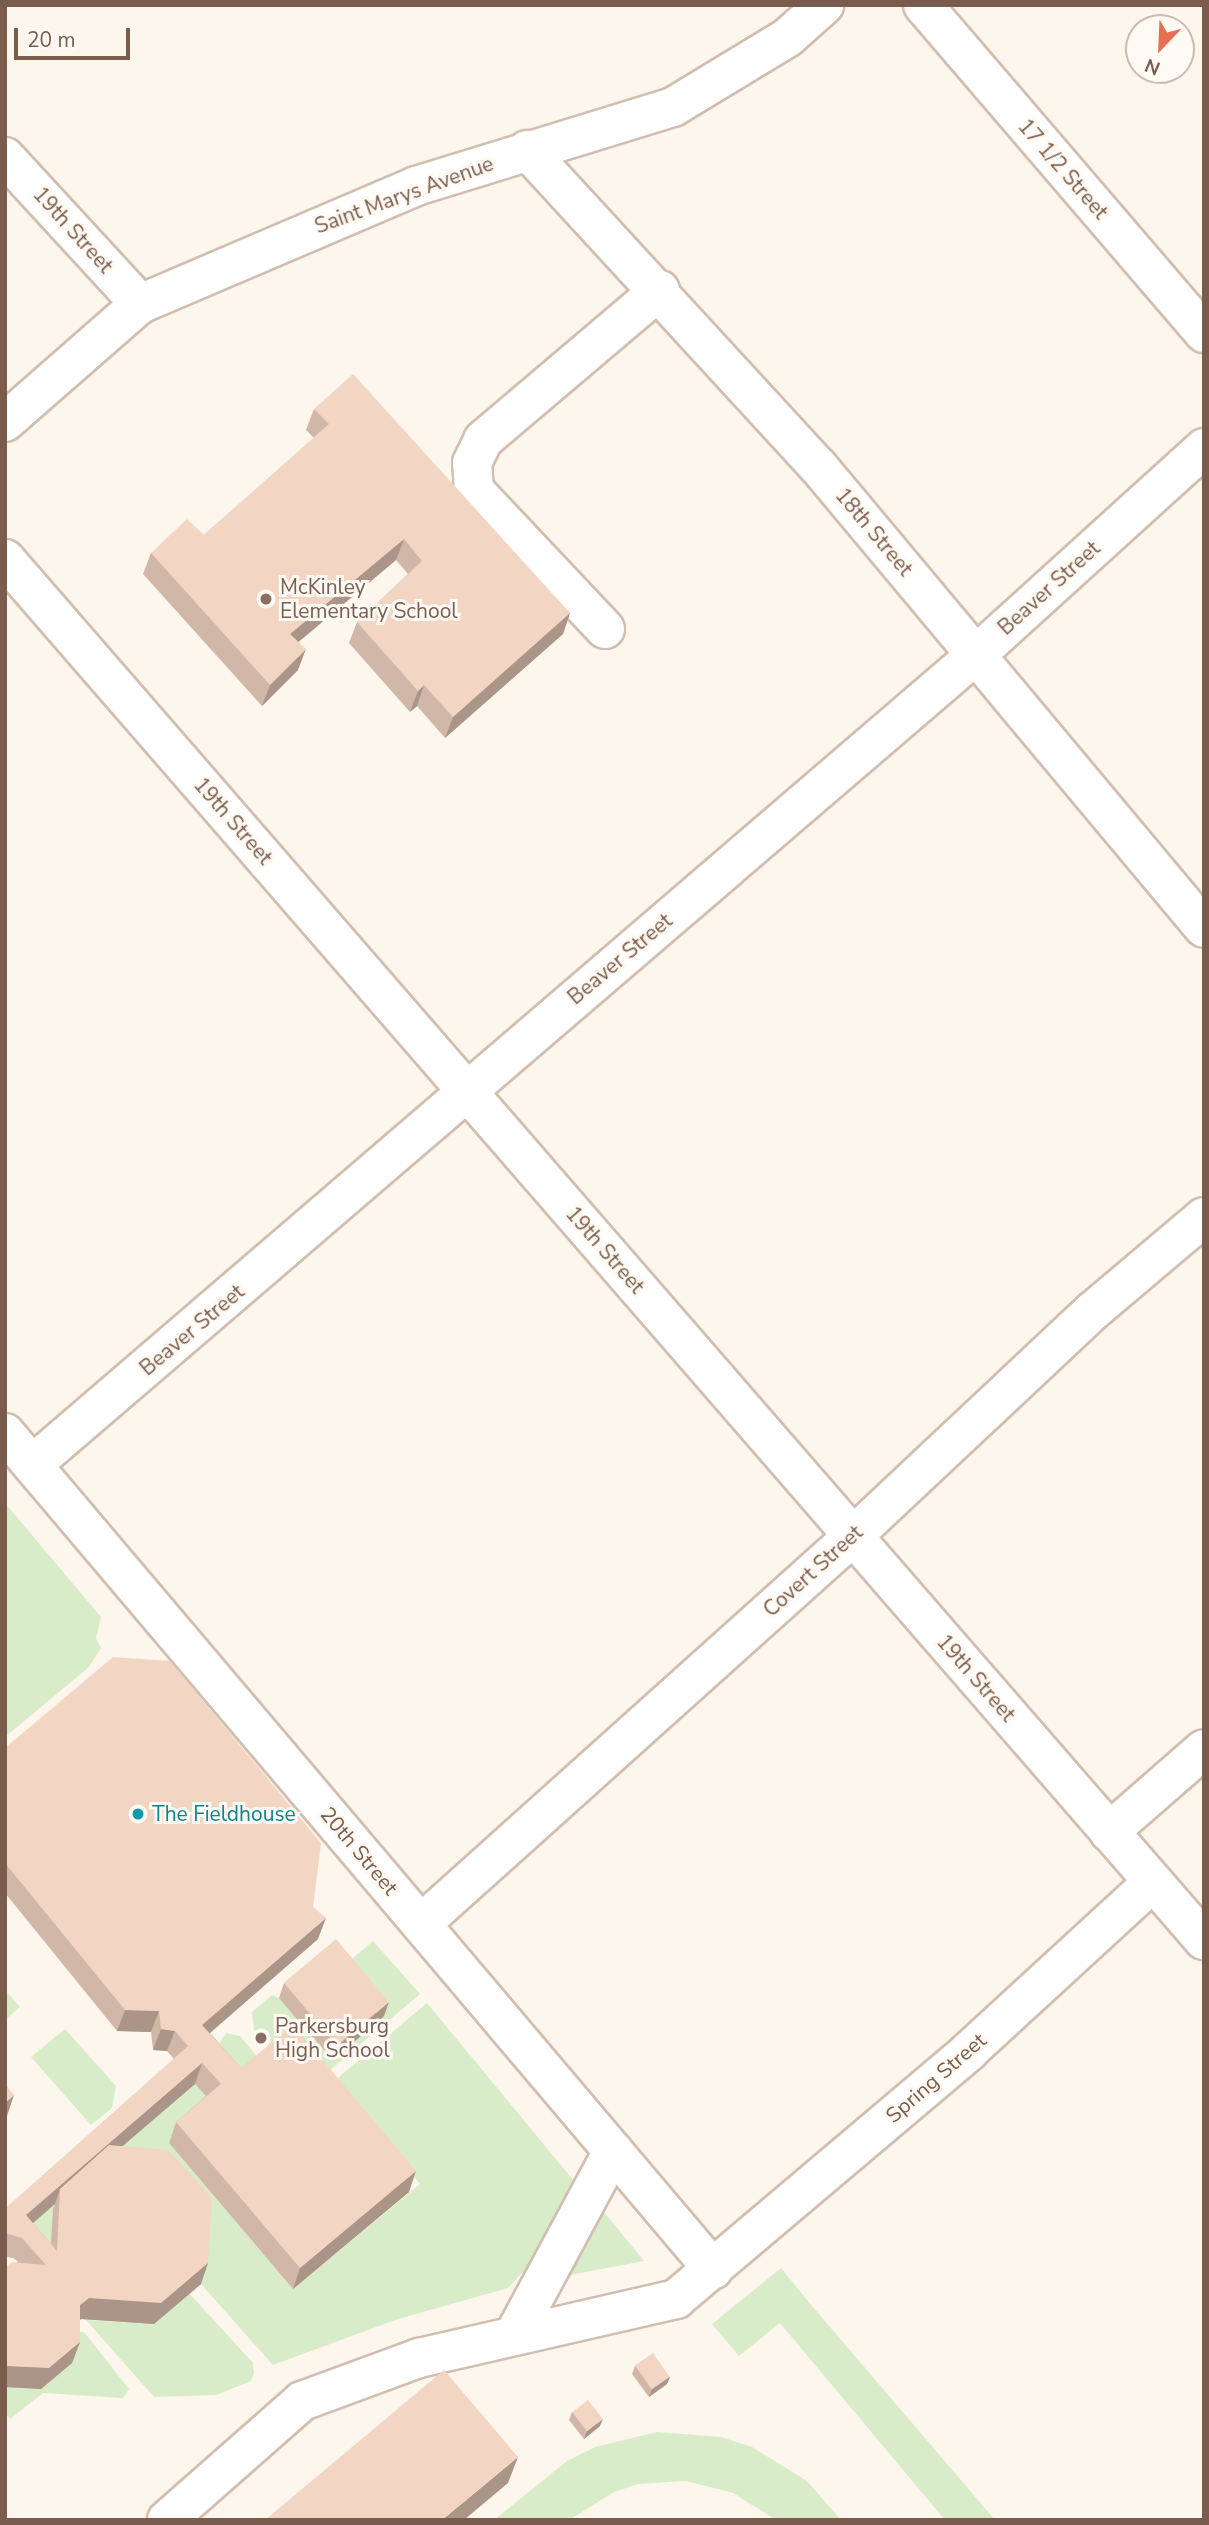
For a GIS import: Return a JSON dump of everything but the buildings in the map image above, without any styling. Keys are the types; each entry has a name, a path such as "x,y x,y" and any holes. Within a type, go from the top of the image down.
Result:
{"street":[{"name":"Saint Marys Avenue","path":"5,422 140,304 416,186 673,107 787,37 824,5"},
{"name":"17 1/2 Street","path":"923,5 1204,333"},
{"name":"18th Street","path":"527,150 660,290 817,465 1204,928"},
{"name":"19th Street","path":"5,157 140,304"},
{"path":"606,629 474,490 472,463 482,440 660,290"},
{"name":"Beaver Street","path":"32,1465 230,1298 466,1089 977,654 1204,447"},
{"name":"19th Street","path":"5,559 1204,1940"},
{"name":"Covert Street","path":"421,1924 853,1536 1094,1310 1204,1217"},
{"name":"20th Street","path":"5,1433 713,2269"},
{"path":"1110,1832 1204,1749"},
{"name":"Spring Street","path":"167,2520 302,2402 419,2358 676,2299 969,2051 1153,1882"},
{"path":"514,2335 614,2151"}],"green space":[{"path":"5,1503 101,1617 96,1638 101,1648 89,1667 5,1737"},
{"path":"373,1941 420,1994 316,2082 276,2053 254,2030 252,2012 272,1995 279,1998 342,1967"},
{"path":"5,1990 20,2007 5,2020"},
{"path":"427,2003 574,2181 532,2262 508,2288 398,2319 273,2365 201,2284 50,2272 18,2236 195,2084 214,2105 169,2143 293,2289 420,2184 334,2081"},
{"path":"65,2029 116,2086 112,2108 91,2125 31,2057"},
{"path":"226,2033 240,2036 263,2064 233,2089 217,2047"},
{"path":"601,2208 644,2261 565,2276 589,2240"},
{"path":"781,2268 995,2520 945,2520 780,2323 739,2356 712,2324"},
{"path":"189,2293 253,2363 254,2373 251,2381 216,2395 154,2397 86,2320 154,2324"},
{"path":"72,2331 84,2332 129,2389 123,2398 43,2393 10,2419 5,2413 5,2387"},
{"path":"657,2432 721,2437 752,2447 807,2481 841,2520 776,2520 733,2493 686,2481 638,2484 614,2492 569,2520 494,2520 567,2461 595,2447"}],"place":[{"name":"McKinley Elementary School","path":"266,599"},
{"name":"The Fieldhouse","path":"138,1814"},
{"name":"Parkersburg High School","path":"261,2038"}]}
